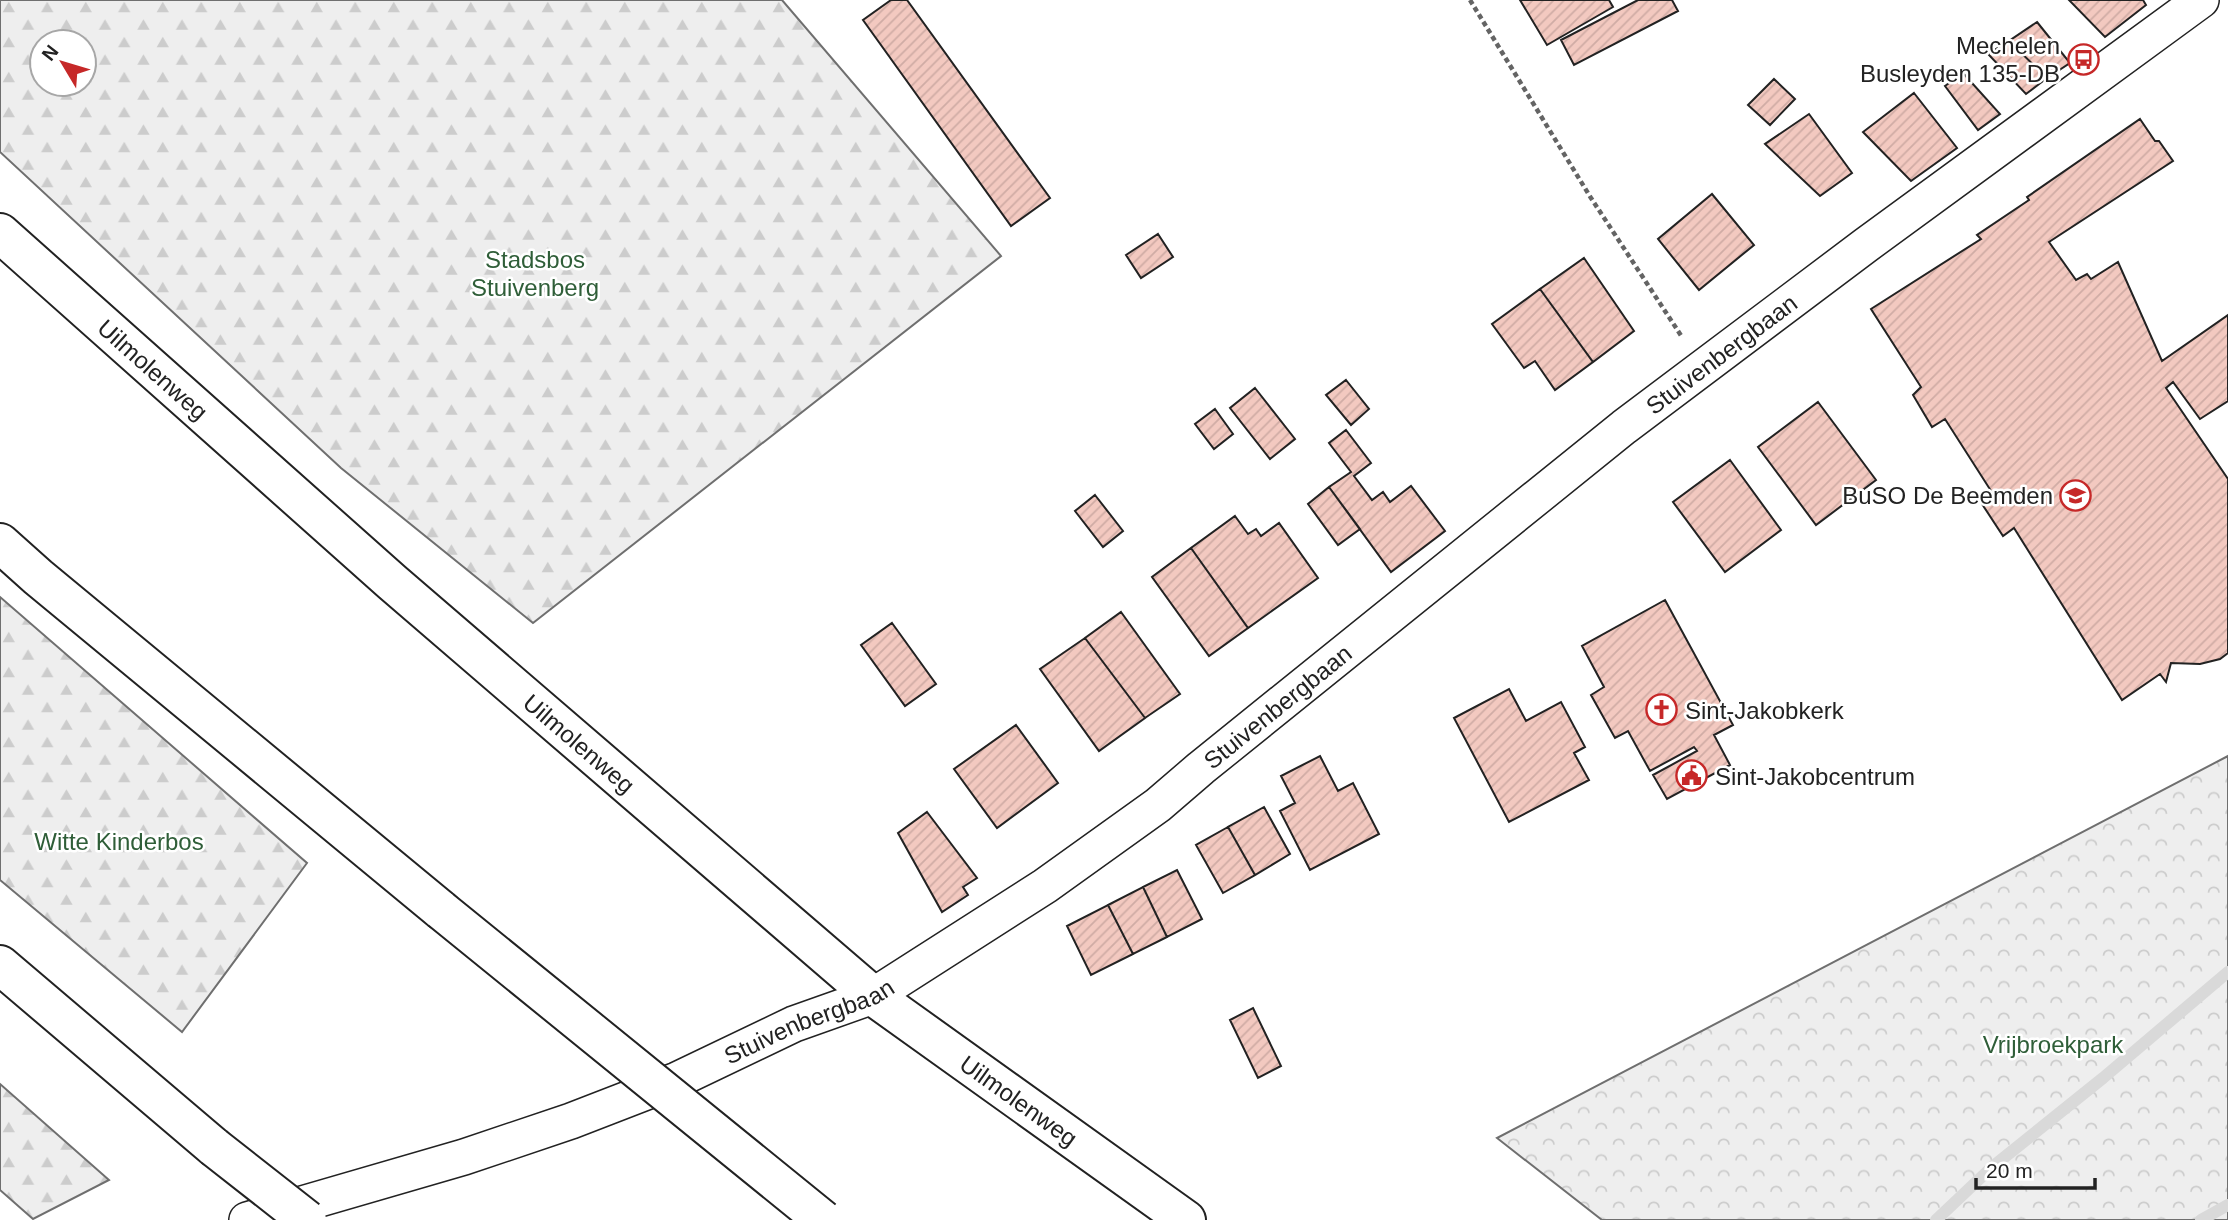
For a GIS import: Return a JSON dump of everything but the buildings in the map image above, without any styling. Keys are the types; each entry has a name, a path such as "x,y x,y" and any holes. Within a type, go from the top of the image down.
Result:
{"main road":[{"name":"Uilmolenweg","path":"0,233 392,582 873,996 1186,1220"},
{"path":"0,543 48,586 441,910 823,1220"},
{"path":"0,965 214,1147 307,1220"}],"street":[{"name":"Stuivenbergbaan","path":"247,1220 464,1157 571,1121 677,1080 794,1024 873,996 1045,886 1158,805 1614,436 1866,245 2201,0"}],"path":[{"path":"1471,0 1591,198 1703,368"}],"green space":[{"name":"Stadsbos Stuivenberg","path":"0,0 782,0 1001,256 533,623 341,468 0,152"},
{"name":"Witte Kinderbos","path":"0,597 307,863 182,1032 0,880"},
{"name":"Vrijbroekpark","path":"2228,756 2228,1220 1602,1220 1497,1138"},
{"path":"0,1084 109,1180 33,1219 0,1190"}],"waterway":[{"path":"1936,1220 1991,1168 2228,972"},
{"path":"2201,1220 2228,1205"}],"place":[{"name":"Mechelen Busleyden 135-DB","path":"2083,59"},
{"name":"BuSO De Beemden","path":"2076,495"},
{"name":"Sint-Jakobkerk","path":"1662,710"},
{"name":"Sint-Jakobcentrum","path":"1692,776"}]}
